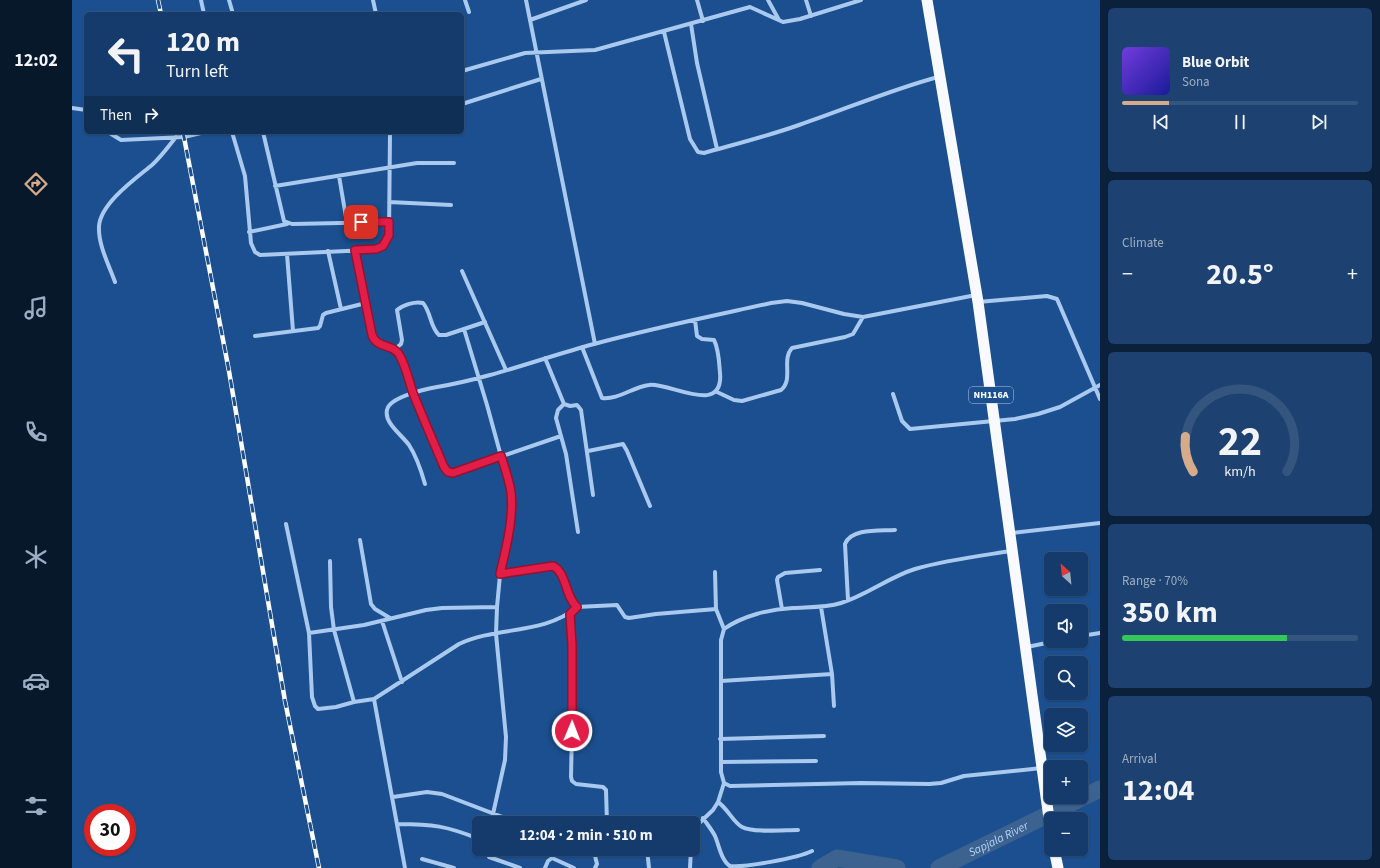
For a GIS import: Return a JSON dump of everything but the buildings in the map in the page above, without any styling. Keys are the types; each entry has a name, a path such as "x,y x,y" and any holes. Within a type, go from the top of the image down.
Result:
{"highway":[{"name":"NH116A","path":"927,0 977,298 1013,550 1048,812"},
{"path":"1055,856 1058,868"}],"street":[{"path":"201,0 204,12"},
{"path":"229,0 233,12"},
{"path":"373,0 376,12"},
{"path":"465,0 469,12"},
{"path":"526,0 595,344"},
{"path":"530,20 586,0"},
{"path":"697,0 703,21"},
{"path":"768,0 779,20"},
{"path":"806,0 811,16"},
{"path":"464,70 513,55 536,52 595,50 750,7 783,22 790,22 862,0"},
{"path":"691,24 697,63 717,149"},
{"path":"664,32 690,139 698,152 704,153 798,126 874,96 940,76"},
{"path":"464,103 541,79"},
{"path":"72,108 84,110"},
{"path":"111,134 121,140 176,137 193,134"},
{"path":"233,134 245,176 249,232 252,248 258,254 287,254 376,249 383,246 389,235 390,134"},
{"path":"263,134 282,217 287,224"},
{"path":"115,282 104,254 99,227 101,218 117,195 152,165 176,137"},
{"path":"275,186 417,163 454,163"},
{"path":"339,176 347,223"},
{"path":"389,202 451,205"},
{"path":"249,232 287,224 389,222"},
{"path":"355,250 374,340 379,344 395,349 400,357 413,393 448,472 453,473 561,436"},
{"path":"328,251 341,309"},
{"path":"287,254 293,331"},
{"path":"462,270 506,370"},
{"path":"425,484 414,453 388,418 386,410 389,404 413,393 479,379 582,347 695,320 787,301 863,317 977,298 1047,296 1057,299 1100,400"},
{"path":"395,349 401,344 402,340 397,310 400,307 415,302 423,303 427,307 435,332 439,335 446,335 485,322"},
{"path":"255,336 318,328 323,315 366,303"},
{"path":"582,347 602,398 613,398 651,385 695,395 717,392 734,400 742,401 781,390 786,386 788,379 788,356 792,348 845,338 853,334 863,317"},
{"path":"695,320 699,339 711,339 715,342 721,379 720,387 717,392"},
{"path":"464,329 511,493 508,540 500,574 496,634 506,737 501,784 492,816"},
{"path":"545,358 564,404 570,406 577,405 581,410 593,495"},
{"path":"893,394 902,421 910,429 1021,418 1060,407 1100,385"},
{"path":"564,404 556,413 570,472 578,532"},
{"path":"588,451 623,444 627,450 650,506"},
{"path":"1010,533 1099,523"},
{"path":"286,524 309,633 312,697 314,706 324,709 374,699 469,639 525,630 560,619 570,614 577,607 617,605 625,617 630,618 656,614 716,610"},
{"path":"848,600 844,544 847,539 853,535 862,533 895,530"},
{"path":"360,540 371,604 374,609 391,618"},
{"path":"700,821 718,802 724,783 722,778 720,739 721,640 724,629 733,622 768,611 821,607 848,600 859,596 898,575 916,568 1013,550"},
{"path":"330,561 331,607 334,630 354,702"},
{"path":"500,574 553,566 559,571 570,599 577,607"},
{"path":"782,609 777,580 778,577 785,573 820,570"},
{"path":"715,572 716,610 724,629"},
{"path":"309,633 334,630 442,608 497,607"},
{"path":"821,607 832,674 834,706"},
{"path":"570,614 573,683 571,777 572,781 576,784 603,787 606,790 607,816"},
{"path":"382,620 402,682"},
{"path":"1088,635 1100,633"},
{"path":"1026,647 1044,643"},
{"path":"721,681 832,674"},
{"path":"374,699 405,868"},
{"path":"720,739 824,736"},
{"path":"721,762 816,761"},
{"path":"724,783 730,786 861,783 929,784 941,783 970,775 1042,768"},
{"path":"393,796 427,792 442,794 502,816"},
{"path":"718,802 730,812 735,821 742,827 752,829 798,830"},
{"path":"703,818 715,836 725,860 731,866 738,868 781,863 812,852"},
{"path":"398,824 429,824 446,827 472,836"},
{"path":"489,856 493,860 520,868"},
{"path":"595,856 597,864 595,868"},
{"path":"648,856 649,868"},
{"path":"690,868 691,856"},
{"path":"545,868 548,861 552,858 574,868"},
{"path":"422,859 454,868"}],"waterway":[{"name":"Sapjala River","path":"939,868 1100,789"},
{"name":"Sapjala River","path":"820,868 837,858 897,868"}],"railway":[{"path":"158,0 161,12"},
{"path":"183,134 229,371 285,701 319,868"}],"route":[{"path":"361,222 389,222 389,235 383,246 376,249 355,250 372,335 374,340 379,344 392,347 396,350 400,357 413,393 444,467 448,472 453,473 501,456 511,493 511,512 508,540 500,574 553,566 559,571 570,599 577,607 570,614 573,683 572,731"}]}
